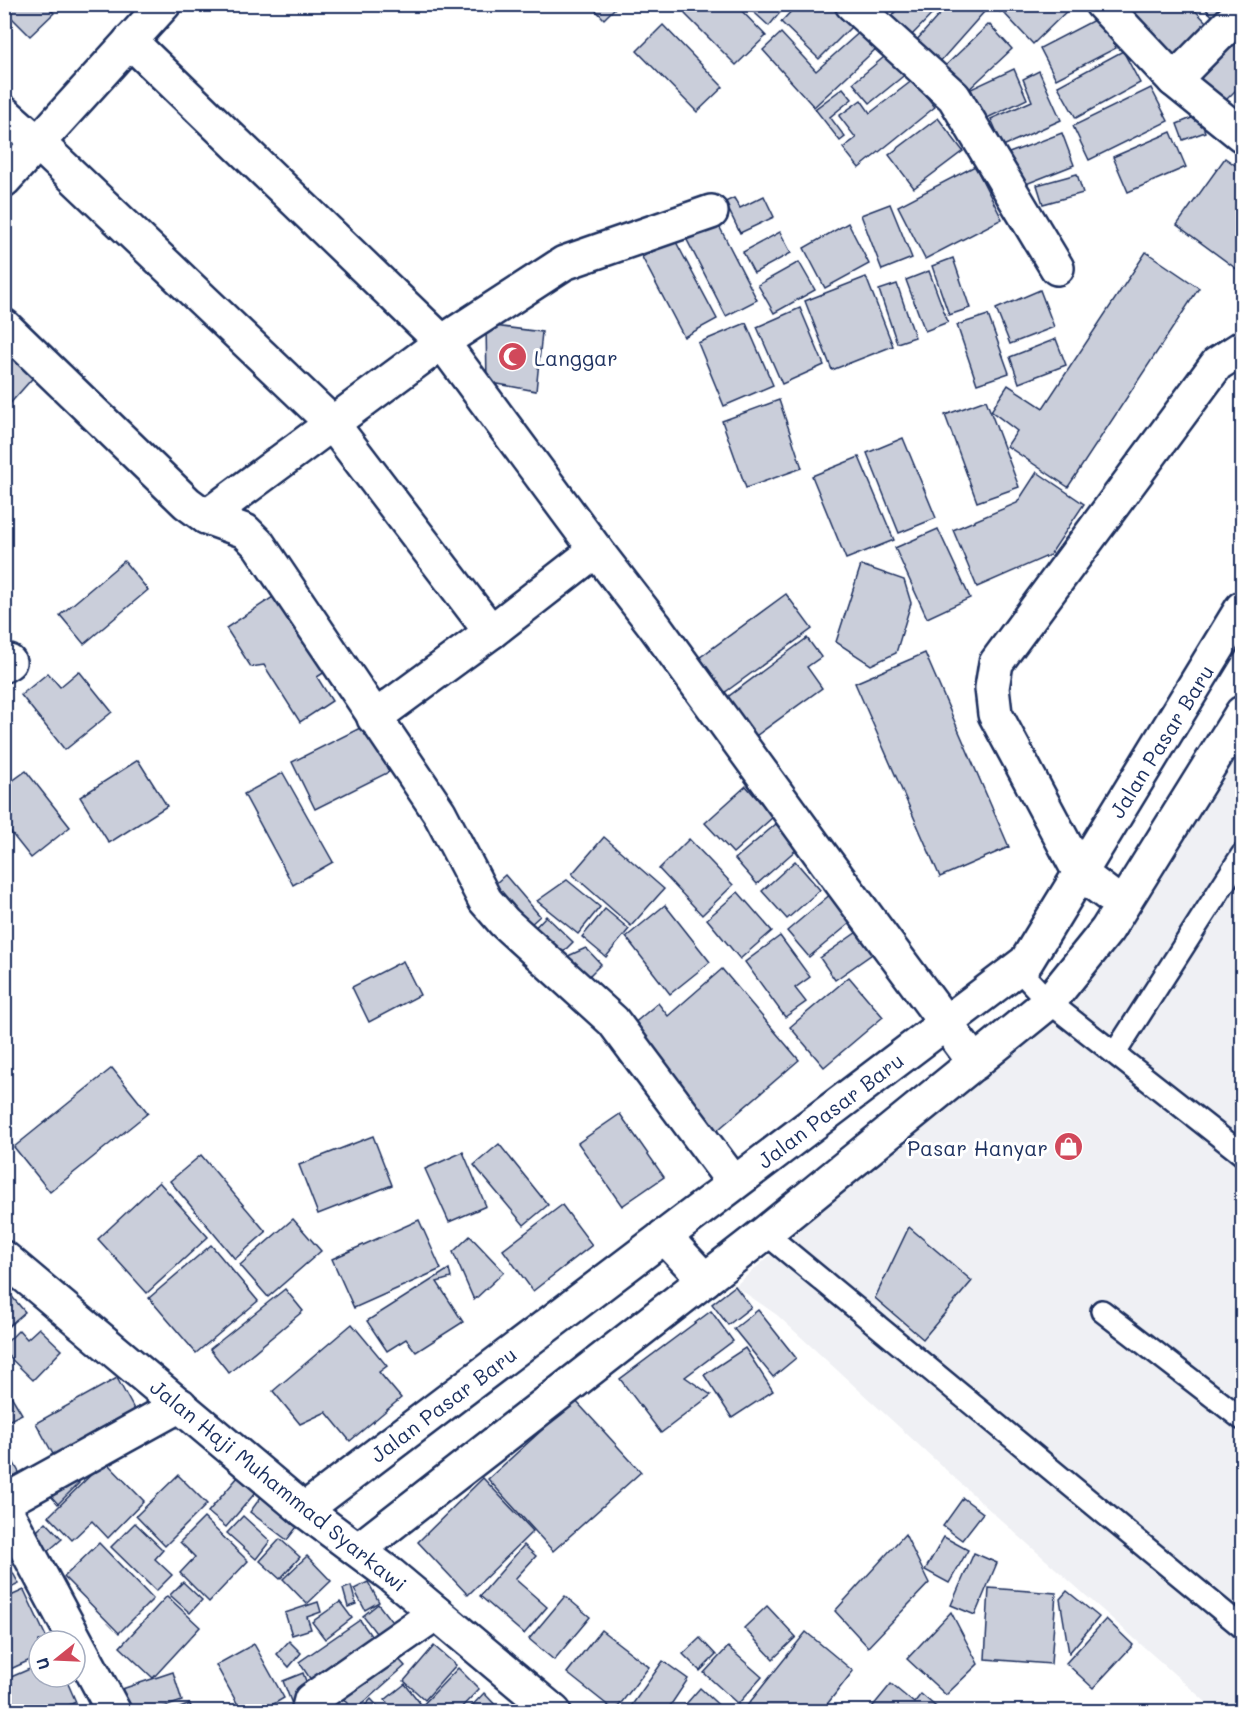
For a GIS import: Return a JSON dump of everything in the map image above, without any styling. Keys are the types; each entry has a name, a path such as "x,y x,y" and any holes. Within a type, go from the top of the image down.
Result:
{"street":[{"path":"4,180 164,4"},
{"path":"852,4 954,97 1057,268"},
{"path":"1102,4 1174,80 1242,135"},
{"path":"1174,80 1242,11"},
{"path":"130,41 442,342 654,625 975,1062"},
{"path":"4,113 331,422 491,632"},
{"path":"207,517 331,422 442,342 564,263 711,212"},
{"path":"4,326 187,503 207,517 245,531 259,545 439,812 485,900 504,922 613,1021 734,1183"},
{"path":"1122,905 1080,873 995,714 992,688 996,663 1217,364 1242,348"},
{"path":"374,718 491,632 596,550"},
{"name":"Jalan Pasar Baru","path":"304,1510 1026,962 1242,608"},
{"path":"358,1550 705,1281 1049,1002 1107,930 1242,713"},
{"path":"664,1236 705,1281"},
{"name":"Jalan Haji Muhammad Syarkawi","path":"4,1258 304,1510 436,1613 554,1712"},
{"path":"4,1502 180,1405"},
{"path":"4,1507 114,1712"},
{"path":"308,1712 311,1700 436,1613"}],"lane":[{"path":"1115,1053 1242,855"},
{"path":"1017,968 1049,1002 1242,1154"},
{"path":"765,1233 1242,1627"},
{"path":"1102,1311 1242,1419"}],"shaded area":[{"name":"Pasar Hanyar","path":"1242,722 1242,1711 1216,1711 993,1513 777,1315 735,1286 1054,1008"}],"building":[{"path":"4,4 45,4 54,13 30,36 4,10"},
{"path":"590,4 619,4 604,19"},
{"path":"695,4 735,4 766,36 736,65 685,14"},
{"path":"745,4 787,4 769,26"},
{"path":"798,4 838,4 856,22 819,59 781,22"},
{"path":"903,4 942,4 911,36 891,16"},
{"path":"949,4 976,4 984,12 937,65 914,43"},
{"path":"992,4 1007,4 1000,12"},
{"path":"1013,4 1074,4 1033,44 1004,13"},
{"path":"1116,4 1189,4 1207,23 1170,60"},
{"path":"1201,4 1227,4 1214,18"},
{"path":"1100,17 1116,48 1056,79 1040,48"},
{"path":"989,24 1012,49 965,93 942,69"},
{"path":"663,25 723,87 697,112 637,51"},
{"path":"1242,28 1242,84 1223,103 1196,75"},
{"path":"863,29 879,46 814,107 763,50 781,33 816,71"},
{"path":"1123,51 1140,83 1076,118 1058,86"},
{"path":"890,52 907,73 870,103 853,83"},
{"path":"1014,69 1027,99 985,119 971,89"},
{"path":"1039,71 1061,120 1003,146 991,119 1032,101 1023,79"},
{"path":"913,80 935,107 859,168 843,148 856,138 839,116 861,100 870,113"},
{"path":"843,88 852,99 830,117 845,137 840,141 815,109"},
{"path":"1151,88 1168,121 1089,160 1073,126"},
{"path":"1199,115 1205,132 1183,140 1177,124"},
{"path":"938,118 963,151 914,188 889,155"},
{"path":"1171,132 1186,167 1128,192 1113,157"},
{"path":"1062,133 1074,165 1021,186 1009,153"},
{"path":"1225,158 1242,170 1242,273 1177,225"},
{"path":"975,166 1002,219 925,259 898,206"},
{"path":"1077,174 1083,193 1043,204 1037,185"},
{"path":"764,196 774,217 740,233 725,202 734,198 740,208"},
{"path":"890,204 912,258 882,270 861,215"},
{"path":"716,220 757,300 726,316 685,236"},
{"path":"848,223 869,264 825,288 804,248"},
{"path":"780,232 791,253 754,273 743,252"},
{"path":"675,240 717,319 684,337 642,257"},
{"path":"1146,252 1199,288 1068,487 1007,446 1017,431 991,411 1008,385 1043,408"},
{"path":"953,258 970,308 949,315 932,266"},
{"path":"799,262 815,290 774,313 758,285"},
{"path":"929,271 948,322 925,331 906,280"},
{"path":"866,277 893,346 832,370 805,301"},
{"path":"897,284 915,337 897,343 879,290"},
{"path":"1040,290 1054,327 1010,344 996,309"},
{"path":"800,308 824,365 782,384 757,327"},
{"path":"988,315 1009,373 977,384 957,325"},
{"path":"746,323 773,385 724,406 698,343"},
{"name":"Langgar","path":"486,325 542,332 536,391 487,382"},
{"path":"1056,339 1066,365 1019,383 1010,357"},
{"path":"4,341 38,372 7,407 4,405"},
{"path":"779,400 802,468 746,488 722,421"},
{"path":"986,400 1019,487 977,502 945,415"},
{"path":"903,438 936,518 899,533 867,453"},
{"path":"859,457 894,540 846,559 812,476"},
{"path":"1037,472 1084,504 1050,555 977,587 953,530 1017,503"},
{"path":"938,529 970,598 927,618 895,548"},
{"path":"124,561 148,590 84,644 60,615"},
{"path":"861,565 904,580 911,603 896,653 871,665 836,642"},
{"path":"282,591 325,672 317,677 332,701 300,722 264,665 251,667 226,628"},
{"path":"786,594 812,629 724,693 699,658"},
{"path":"807,638 821,657 807,667 822,688 753,738 725,699"},
{"path":"925,653 1009,847 940,877 855,683"},
{"path":"79,671 112,712 65,750 21,695 48,673 60,687"},
{"path":"366,725 389,772 315,809 292,762"},
{"path":"138,760 167,806 109,843 80,797"},
{"path":"26,771 70,827 31,858 4,824 4,787"},
{"path":"283,773 333,862 293,885 244,794"},
{"path":"746,786 773,817 733,853 705,823"},
{"path":"776,824 798,848 757,884 735,859"},
{"path":"604,837 664,889 631,926 572,874"},
{"path":"689,839 733,885 702,915 659,869"},
{"path":"795,861 820,890 787,919 762,891"},
{"path":"505,875 540,916 521,933 486,892"},
{"path":"567,880 600,907 578,934 537,901"},
{"path":"738,892 772,931 740,959 707,919"},
{"path":"832,893 854,920 809,957 787,931"},
{"path":"665,905 710,962 670,994 626,937"},
{"path":"605,909 629,929 606,957 582,937"},
{"path":"546,916 573,942 554,961 527,936"},
{"path":"860,930 875,952 835,980 820,958"},
{"path":"780,936 810,977 795,988 806,1002 785,1017 745,962"},
{"path":"586,948 601,964 582,983 559,960"},
{"path":"403,961 420,995 369,1022 352,987"},
{"path":"722,969 799,1060 712,1135 625,1031 658,1003 668,1016"},
{"path":"849,977 883,1017 824,1067 790,1027"},
{"path":"112,1068 148,1113 50,1192 14,1147"},
{"path":"620,1114 664,1177 622,1206 578,1143"},
{"path":"373,1136 392,1185 318,1214 299,1165"},
{"path":"499,1144 548,1205 524,1225 474,1165"},
{"path":"463,1152 486,1206 449,1222 425,1169"},
{"path":"201,1155 266,1232 235,1259 170,1181"},
{"path":"159,1182 208,1237 147,1293 98,1239"},
{"path":"562,1205 592,1245 533,1291 503,1250"},
{"path":"293,1219 321,1251 268,1297 240,1265"},
{"path":"419,1220 441,1269 354,1308 332,1259"},
{"path":"909,1227 972,1281 923,1339 875,1298"},
{"path":"470,1236 504,1272 474,1300 453,1252"},
{"path":"211,1245 258,1301 196,1353 149,1298"},
{"path":"449,1269 451,1278 437,1282 463,1322 416,1352 406,1339 387,1351 367,1321"},
{"path":"735,1286 751,1307 728,1325 712,1304"},
{"path":"285,1289 303,1311 229,1373 210,1349"},
{"path":"8,1292 25,1312 4,1330 4,1295"},
{"path":"758,1310 796,1358 773,1377 734,1329"},
{"path":"711,1311 733,1341 685,1377 711,1395 661,1433 620,1379"},
{"path":"352,1324 387,1366 379,1372 401,1398 350,1441 326,1412 300,1424 273,1391"},
{"path":"39,1328 62,1350 33,1380 4,1352 4,1345 19,1330 27,1339"},
{"path":"745,1348 773,1391 732,1418 704,1375"},
{"path":"117,1378 135,1411 54,1456 36,1423"},
{"path":"4,1384 22,1414 4,1423"},
{"path":"575,1400 641,1472 553,1551 488,1479"},
{"path":"4,1445 21,1476 4,1484"},
{"path":"105,1461 144,1501 108,1538 92,1521 72,1540 49,1516"},
{"path":"71,1475 79,1483 58,1504 50,1495"},
{"path":"178,1475 207,1504 165,1546 136,1516"},
{"path":"238,1477 256,1492 226,1527 208,1512"},
{"path":"483,1478 533,1531 468,1595 418,1542"},
{"path":"263,1494 300,1523 287,1540 250,1512"},
{"path":"963,1498 983,1513 962,1540 943,1526"},
{"path":"243,1516 270,1541 256,1559 227,1533"},
{"path":"204,1518 248,1561 209,1602 180,1573 195,1557 180,1542"},
{"path":"46,1522 62,1539 47,1552 32,1536"},
{"path":"135,1523 163,1550 155,1559 172,1575 156,1591 111,1547"},
{"path":"905,1534 929,1583 868,1647 835,1611"},
{"path":"944,1537 968,1550 949,1583 925,1570"},
{"path":"280,1539 300,1557 280,1579 260,1561"},
{"path":"99,1543 153,1599 119,1633 64,1577"},
{"path":"524,1545 536,1556 515,1579 547,1607 524,1634 480,1596"},
{"path":"974,1553 997,1563 975,1615 951,1605"},
{"path":"307,1556 331,1581 307,1604 283,1579"},
{"path":"4,1557 19,1584 4,1591"},
{"path":"183,1582 202,1600 190,1613 170,1595"},
{"path":"368,1582 379,1602 365,1610 354,1589"},
{"path":"351,1586 356,1604 348,1607 343,1589"},
{"path":"989,1588 1056,1593 1051,1664 985,1659"},
{"path":"24,1590 42,1629 27,1629 27,1661 4,1672 4,1599"},
{"path":"1067,1591 1099,1617 1069,1653 1060,1599"},
{"path":"167,1596 200,1627 153,1678 120,1647"},
{"path":"565,1596 590,1617 554,1660 529,1639"},
{"path":"318,1602 321,1612 307,1617 311,1629 292,1635 285,1613"},
{"path":"340,1602 352,1618 325,1639 312,1622"},
{"path":"378,1604 395,1626 379,1637 363,1616"},
{"path":"767,1606 796,1637 773,1659 744,1628"},
{"path":"951,1612 978,1664 946,1695 907,1659"},
{"path":"1106,1619 1133,1645 1093,1688 1066,1663"},
{"path":"360,1620 374,1640 313,1683 299,1662"},
{"path":"601,1630 649,1667 615,1711 567,1673"},
{"path":"806,1632 853,1671 821,1712 742,1712"},
{"path":"700,1638 716,1655 700,1671 683,1654"},
{"path":"289,1641 301,1653 289,1667 277,1654"},
{"path":"254,1644 284,1698 260,1712 242,1712 216,1665"},
{"path":"434,1646 456,1665 425,1700 404,1681"},
{"path":"388,1647 405,1666 354,1711 337,1692"},
{"path":"728,1647 762,1677 738,1704 704,1673"},
{"path":"663,1661 688,1679 666,1712 627,1712"},
{"path":"458,1668 479,1689 457,1712 416,1712"},
{"path":"27,1670 27,1689 70,1689 76,1702 53,1712 9,1712 8,1709 4,1710 4,1680"},
{"path":"173,1672 182,1701 150,1712 127,1712 119,1690"},
{"path":"303,1673 312,1697 292,1704 283,1681"},
{"path":"405,1684 420,1703 410,1712 394,1712 385,1700"},
{"path":"891,1684 914,1703 921,1694 942,1712 868,1712"},
{"path":"700,1688 726,1712 679,1712"},
{"path":"484,1693 500,1710 499,1712 466,1712"},
{"path":"371,1699 383,1712 359,1712"},
{"path":"190,1704 193,1712 170,1712"}],"place":[{"name":"Langgar","path":"513,357"},
{"name":"Pasar Hanyar","path":"1069,1147"}]}
